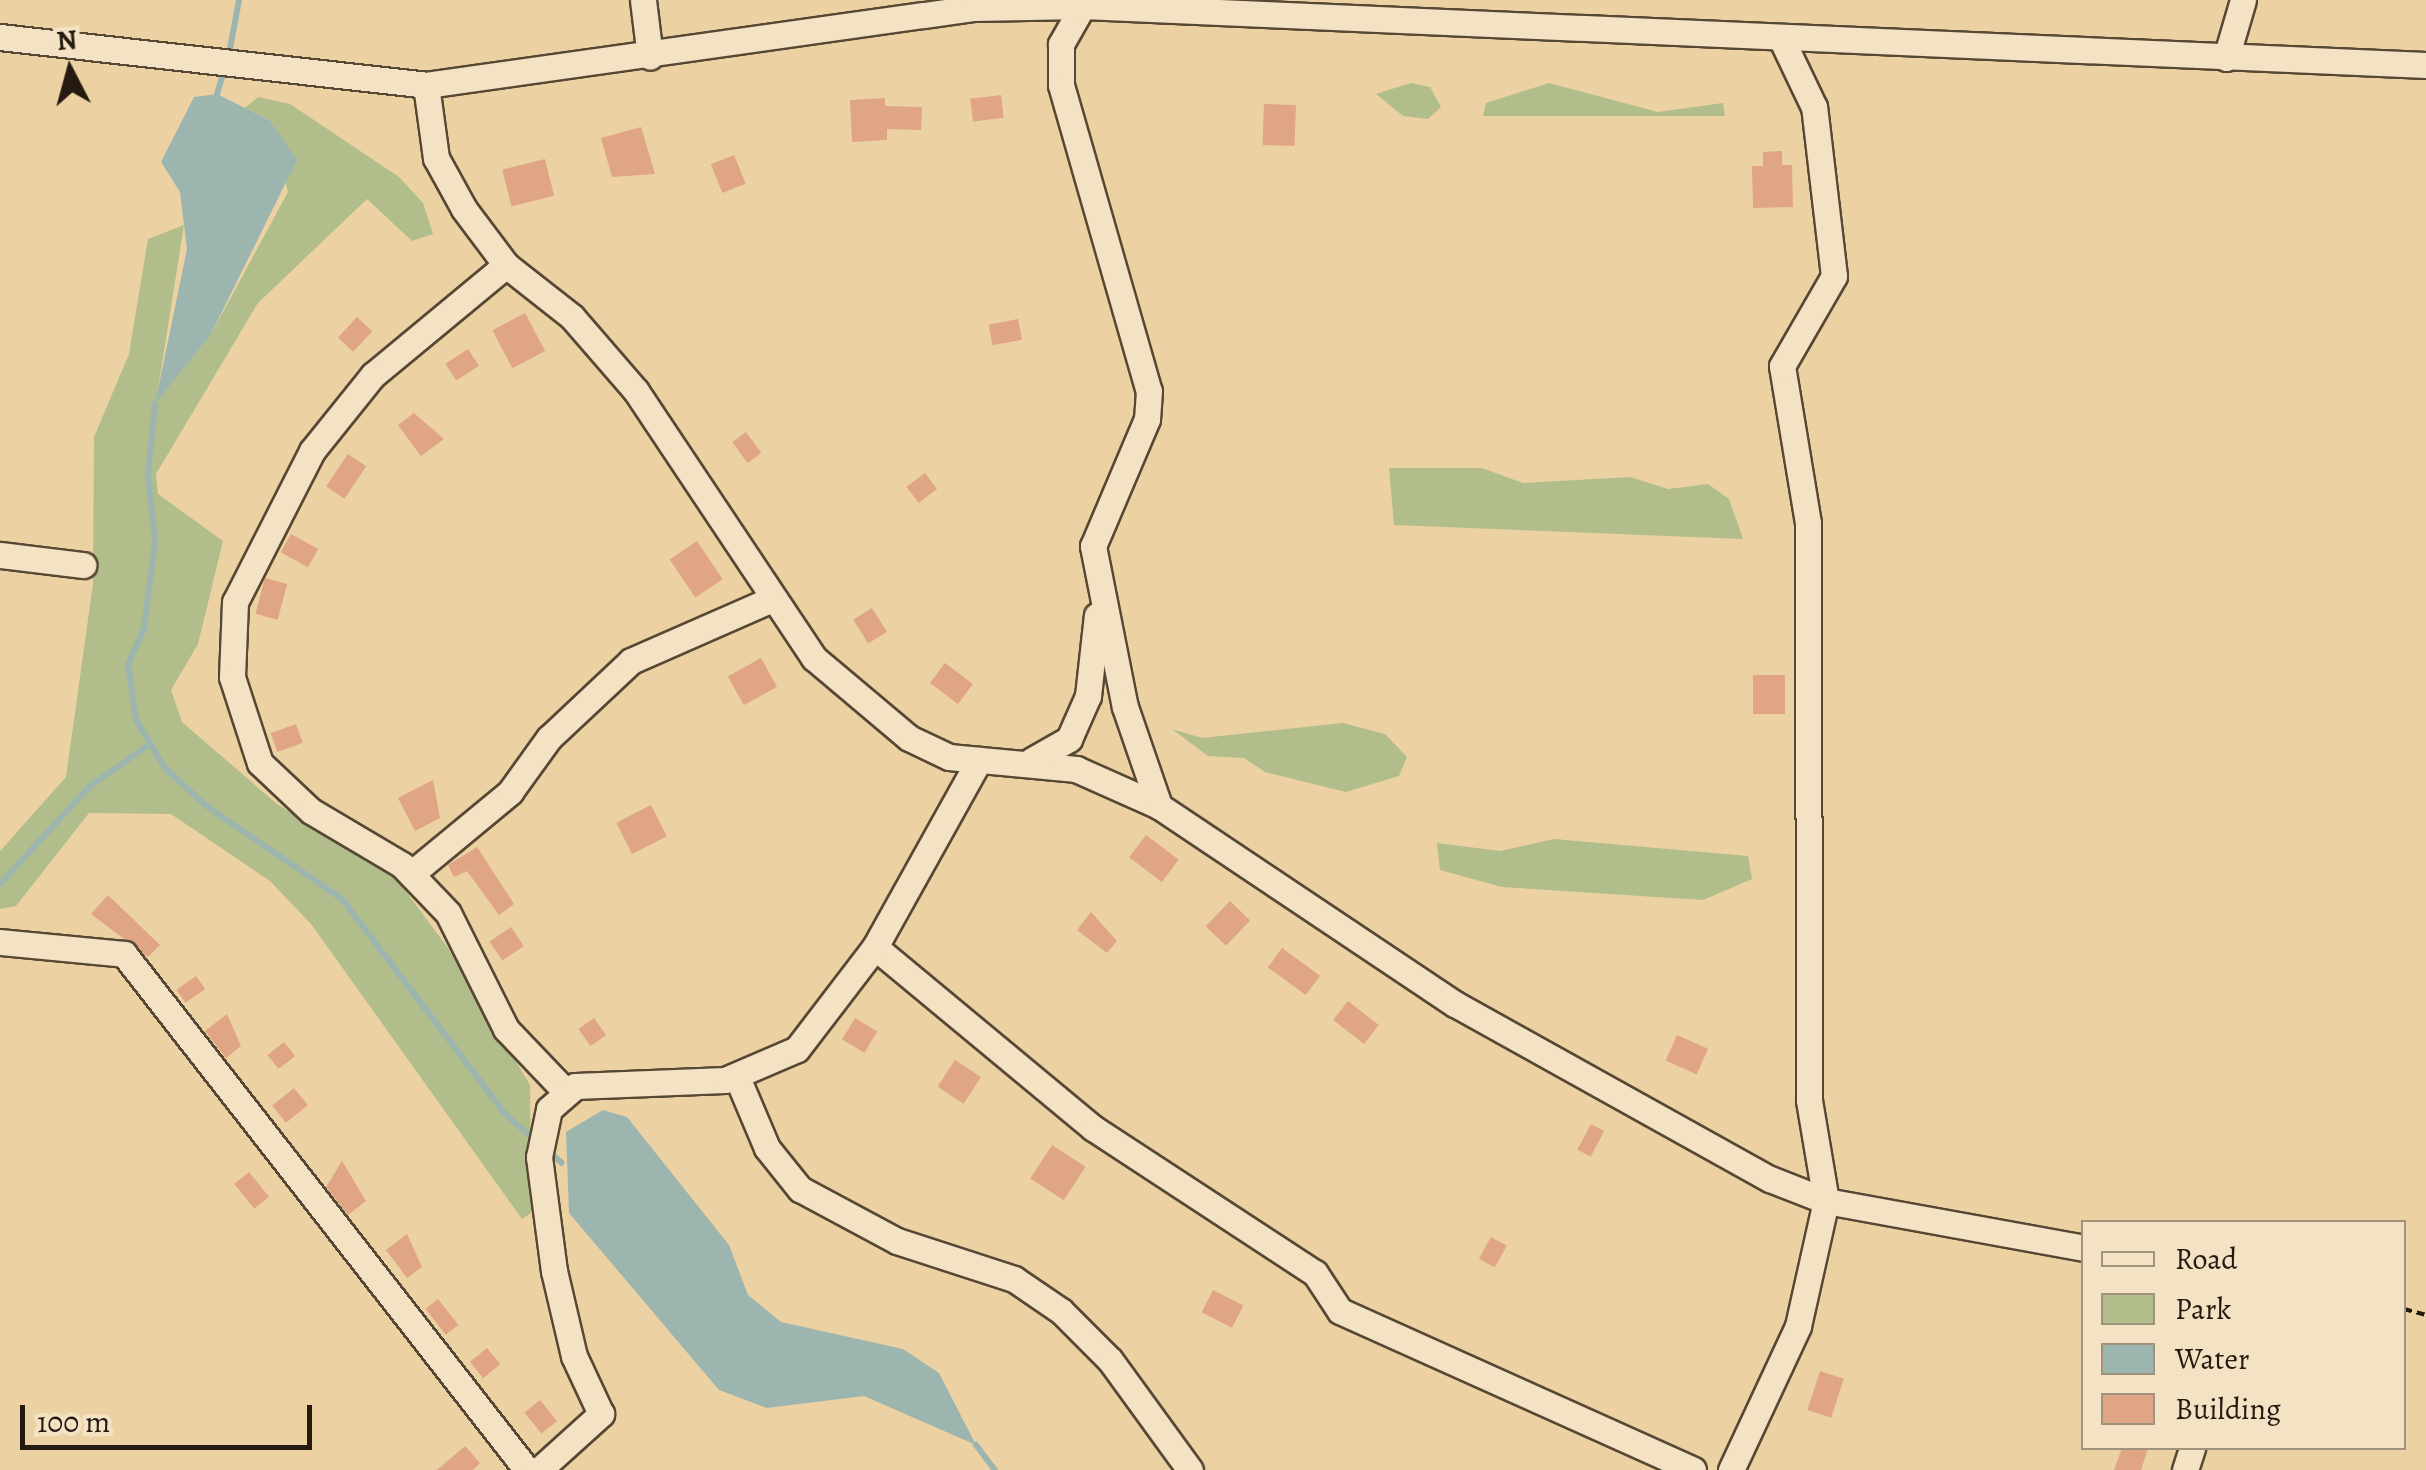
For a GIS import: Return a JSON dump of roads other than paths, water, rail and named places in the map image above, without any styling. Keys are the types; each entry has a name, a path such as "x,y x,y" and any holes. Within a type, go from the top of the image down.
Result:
{"street":[{"path":"643,0 650,57"},
{"path":"2226,58 2242,0"},
{"path":"1085,3 1061,44 1061,85 1148,391 1141,438 1093,546 1099,594 1159,806"},
{"path":"0,37 178,58 251,72 426,85 650,57 973,8 1085,3 1782,38 2426,64"},
{"path":"1731,1470 1798,1326 1826,1201 1809,1100 1808,524 1782,366 1834,276 1814,107 1782,38"},
{"path":"426,85 436,158 506,264 572,317 636,391 770,600 814,658 908,738 979,760 1032,760 1159,806 1455,1004 1826,1201 2081,1247"},
{"path":"506,264 372,376 312,451 270,523 232,621 232,677 260,763 312,810 411,874 448,913 506,1029 567,1093"},
{"path":"0,555 83,566"},
{"path":"1032,760 1069,738 1088,696 1099,594"},
{"path":"411,874 510,792 549,738 631,660 770,600"},
{"path":"538,1470 601,1414 574,1356 538,1157 549,1109 567,1093 621,1080 737,1077 796,1049 875,946 979,760"},
{"path":"0,942 124,954 527,1470"},
{"path":"875,946 1092,1128 1316,1273 1340,1311 1693,1470"},
{"path":"737,1077 767,1148 800,1189 896,1241 1014,1279 1061,1310 1110,1360 1190,1470"}],"water":[{"path":"217,94 269,120 297,160 210,336 155,404 187,249 180,192 161,162 194,97"},
{"path":"603,1110 627,1117 729,1245 748,1295 781,1322 903,1349 939,1373 976,1445 864,1396 767,1408 719,1390 569,1213 566,1132"}],"waterway":[{"path":"229,54 239,0"},
{"path":"217,94 224,71"},
{"path":"155,404 148,474 155,542 144,628 128,665 136,720 165,768 205,805 342,899 505,1114 534,1139"},
{"path":"0,884 89,787 150,744"},
{"path":"548,1151 562,1163"},
{"path":"976,1445 995,1470"}]}
